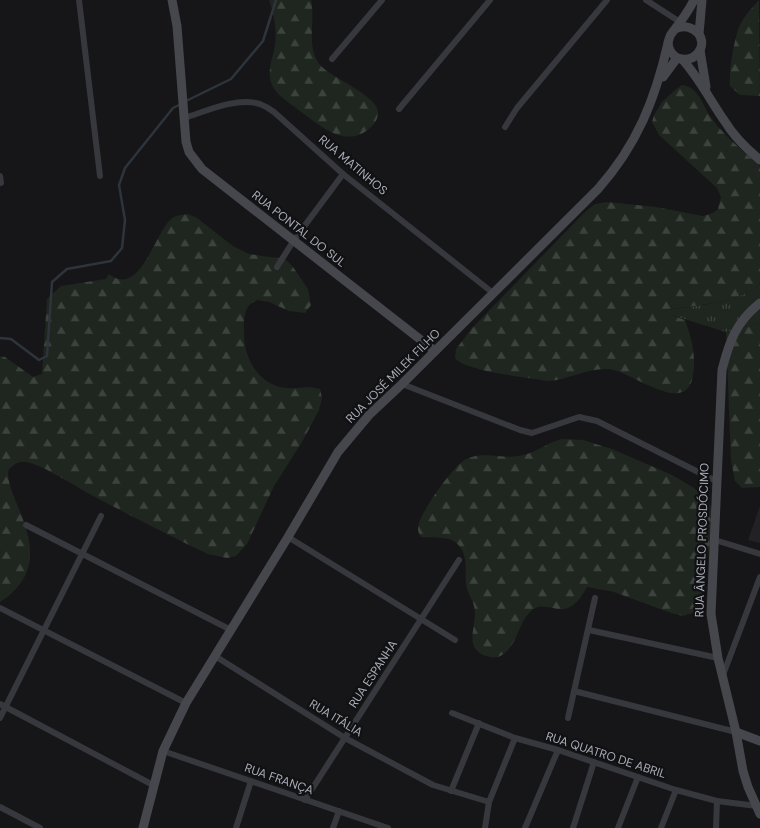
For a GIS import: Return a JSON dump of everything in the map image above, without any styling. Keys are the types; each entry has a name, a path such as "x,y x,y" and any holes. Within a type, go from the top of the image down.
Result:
{"main road":[{"name":"RUA PONTAL DO SUL","path":"172,0 177,26 186,142 189,152 196,162 202,169 435,351"},
{"path":"694,0 678,26 671,33 668,44 671,52 691,69 726,124 740,142 760,160"},
{"path":"702,0 699,34 700,50 708,94"},
{"path":"678,26 691,27 699,34"},
{"name":"RUA JOSÉ MILEK FILHO","path":"143,828 163,751 186,703 338,452 369,415 494,293 616,169 641,126 659,83 668,44"},
{"path":"680,58 690,59 700,50"},
{"name":"RUA JOSÉ MILEK FILHO","path":"659,83 680,58"},
{"name":"RUA ÂNGELO PROSDÓCIMO","path":"758,810 743,771 736,732 718,658 711,614 716,540 716,481 722,370 729,342 737,327 750,310 760,303"},
{"path":"736,732 760,741"}],"street":[{"path":"79,0 100,176"},
{"path":"332,59 382,0"},
{"path":"399,110 490,0"},
{"path":"505,127 517,108 607,0"},
{"path":"646,0 678,26"},
{"name":"RUA MATINHOS","path":"184,118 227,104 247,102 261,105 274,112 343,174 494,293"},
{"path":"277,267 294,240 343,174"},
{"path":"402,384 532,433 579,417 597,421 716,481"},
{"path":"0,718 3,705 100,516"},
{"path":"26,525 231,630"},
{"path":"288,537 456,640"},
{"path":"716,540 760,554"},
{"name":"RUA ESPANHA","path":"305,800 459,560"},
{"path":"723,676 760,577"},
{"path":"568,718 595,598"},
{"path":"0,608 186,703"},
{"path":"589,630 718,658"},
{"name":"RUA ITÁLIA","path":"215,656 345,738 433,785 489,802"},
{"path":"574,691 736,732"},
{"path":"3,705 153,785"},
{"name":"RUA QUATRO DE ABRIL","path":"452,713 515,738 558,750 676,790 758,810"},
{"path":"451,791 479,723"},
{"path":"485,828 489,802 515,738"},
{"path":"525,828 558,750"},
{"name":"RUA FRANÇA","path":"163,751 388,828"},
{"path":"573,828 594,762"},
{"path":"618,828 638,777"},
{"path":"236,828 251,781"},
{"path":"661,828 676,790"},
{"path":"716,828 717,801"},
{"path":"0,807 37,827"},
{"path":"334,828 339,811"}],"shaded area":[{"path":"760,506 760,543 748,540"}],"green space":[{"path":"269,0 311,0 312,43 316,59 327,71 363,94 376,106 377,117 375,123 370,128 352,137 333,133 289,103 274,89 270,75 276,39 274,17"},
{"path":"759,0 760,96 740,95 730,86 734,46 742,21"},
{"path":"682,85 693,89 721,130 760,166 760,284 751,291 728,300 666,310 668,314 685,320 690,334 694,364 692,380 686,390 678,393 667,392 618,371 608,369 593,370 563,379 548,381 484,370 461,363 455,358 456,349 473,327 595,204 607,202 656,207 703,216 713,213 718,209 721,197 717,188 659,135 652,122 662,102"},
{"path":"188,214 197,218 233,246 249,254 285,259 308,289 311,305 305,313 289,311 269,302 257,300 249,305 245,317 245,343 250,361 268,382 286,388 311,387 320,389 322,398 319,410 302,442 274,486 247,544 236,556 227,558 208,554 193,547 42,467 26,462 15,464 9,469 9,480 26,529 30,548 28,567 19,585 0,602 0,356 5,357 33,377 42,374 47,299 61,286 106,279 109,274 120,279 129,278 145,262 170,220 176,216"},
{"path":"760,284 760,323 726,332 668,314 666,310 728,300 740,296"},
{"path":"760,323 760,487 742,488 735,481 731,460 726,332"},
{"path":"562,439 583,440 612,449 672,475 694,488 705,498 712,509 712,531 702,602 696,612 683,616 614,592 587,587 579,600 571,607 557,609 543,607 530,612 523,621 511,647 505,653 495,657 486,656 474,647 472,634 475,613 466,584 463,551 452,540 421,537 418,530 419,523 426,508 440,488 454,470 466,459 486,455 512,457 525,455"}],"waterway":[{"path":"186,101 231,79 263,41 276,0"},
{"path":"0,338 11,339 39,360 47,356 52,282 67,269 111,261 122,248 125,220 119,185 125,168 173,108 181,104"}]}
